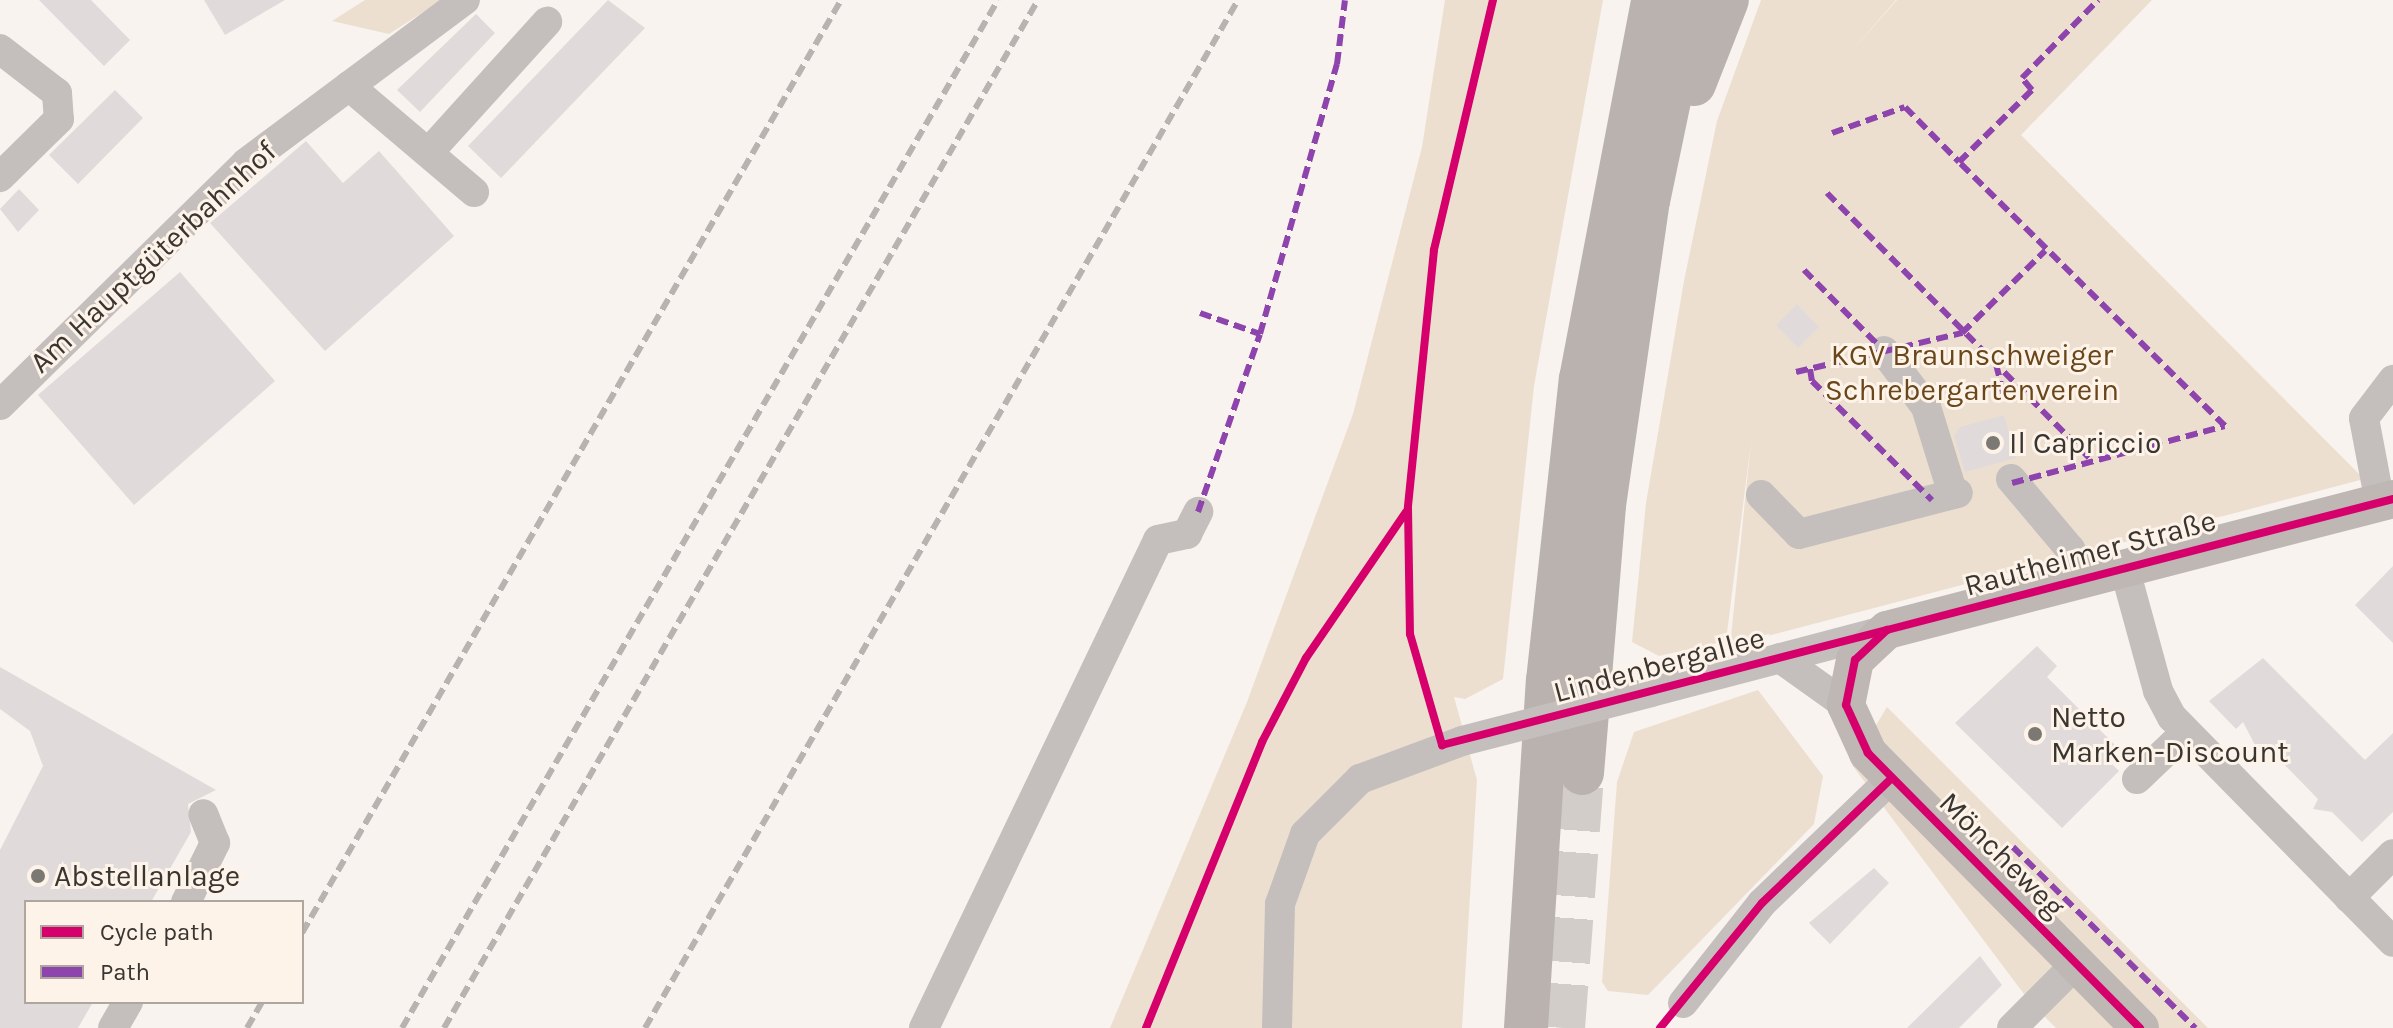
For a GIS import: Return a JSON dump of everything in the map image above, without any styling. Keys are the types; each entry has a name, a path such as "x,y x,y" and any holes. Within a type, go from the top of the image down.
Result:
{"highway":[{"path":"1588,328 1583,246 1628,0"},
{"path":"1526,1028 1548,681 1588,328 1653,0"},
{"path":"1582,773 1604,505 1648,201 1690,0"},
{"path":"1648,201 1727,0"}],"main road":[{"name":"Rautheimer Straße","path":"1846,705 1855,660 1887,630 2386,501"},
{"name":"Möncheweg","path":"1846,705 1858,738 1892,778 2140,1028"}],"street":[{"name":"Am Hauptgüterbahnhof","path":"0,405 246,163 465,0"},
{"path":"429,152 547,22"},
{"path":"0,49 57,93 59,119 0,177"},
{"path":"349,86 474,192"},
{"path":"1761,495 1799,534 1955,493 1937,428 1884,351"},
{"path":"2386,501 2364,418 2393,380"},
{"path":"2011,479 2070,549 2083,581"},
{"path":"924,1028 1158,540 1187,534 1198,512"},
{"path":"2125,570 2158,691 2185,733 2393,942"},
{"name":"Lindenbergallee","path":"1277,1028 1280,904 1305,834 1360,779 1462,741 1887,630"},
{"name":"Lindenbergallee","path":"1780,658 1846,705"},
{"path":"2137,779 2185,733"},
{"path":"1683,1003 1762,903 1892,778"},
{"path":"187,900 215,843 203,814"},
{"path":"2349,898 2393,854"},
{"path":"2012,1028 2076,964"},
{"path":"113,1028 127,1004"}],"green space":[{"path":"365,0 442,0 389,34 332,21"},
{"path":"1445,0 1603,0 1534,386 1503,679 1465,699 1454,697 1477,780 1462,1028 1110,1028 1247,702 1353,414 1422,147"},
{"name":"KGV Braunschweiger Schrebergartenverein","path":"1761,0 1896,0 1851,52 1897,0 2152,0 2021,135 2364,479 1730,646 1751,442 1726,641 1659,656 1632,642 1646,503 1684,281 1717,121"},
{"path":"1758,690 1823,776 1814,824 1648,995 1608,991 1602,982 1617,782 1634,732"},
{"path":"1887,707 2208,1028 2056,1028 2030,1002 1852,765"}],"building":[{"path":"39,0 91,0 130,40 104,66"},
{"path":"204,0 285,0 225,35"},
{"path":"608,0 645,28 501,178 468,146"},
{"path":"476,14 495,33 420,112 397,90"},
{"path":"115,90 143,118 78,184 49,155"},
{"path":"306,141 343,183 379,151 454,236 325,351 210,223"},
{"path":"19,189 39,210 18,232 0,209"},
{"path":"180,272 275,381 134,505 38,395"},
{"path":"1797,304 1819,327 1798,348 1776,325"},
{"path":"2004,415 2016,458 1965,472 1954,436 1960,427"},
{"path":"2393,566 2393,643 2355,605"},
{"name":"Netto Marken-Discount","path":"2037,646 2057,666 2047,677 2116,746 2105,757 2119,771 2062,828 1955,723"},
{"path":"2263,658 2365,760 2393,733 2393,812 2362,842 2332,812 2313,809 2318,799 2268,748 2256,747 2243,722 2236,729 2209,701"},
{"path":"0,667 216,790 188,804 191,832 152,900 24,900 24,1004 92,1004 78,1028 0,1028 0,850 43,766 30,731 0,709"},
{"path":"1874,868 1889,883 1830,944 1809,923"},
{"path":"1980,956 2002,985 1959,1028 1907,1028"}],"tunnel":[{"path":"1563,1028 1582,773"}],"railway":[{"path":"304,930 841,0"},
{"path":"402,1028 998,0"},
{"path":"444,1028 1038,0"},
{"path":"645,1028 1238,0"},
{"path":"247,1028 261,1004"}],"marked path":[{"path":"1200,313 1260,334 1337,64 1345,0"},
{"path":"2012,483 2225,426 1959,162 2032,90 2022,78 2098,0"},
{"path":"1832,133 1905,107 1959,162"},
{"path":"1827,193 2092,461"},
{"path":"1796,372 1962,333 2045,251"},
{"path":"1804,270 1884,351"},
{"path":"1198,512 1260,334"},
{"path":"1996,364 2005,399"},
{"path":"1810,369 1812,381 1932,500"},
{"path":"2013,847 2195,1028"}],"cycle path":[{"path":"1493,0 1434,250 1408,508 1410,634 1442,745 1887,630"},
{"path":"2140,1028 1868,753 1846,705 1855,660 1887,630 2393,499"},
{"path":"1146,1028 1262,742 1306,658 1406,512"},
{"path":"1660,1028 1762,903 1892,778"}],"place":[{"name":"Il Capriccio","path":"1993,443"},
{"name":"Netto Marken-Discount","path":"2035,734"},
{"name":"Abstellanlage","path":"38,876"}]}
